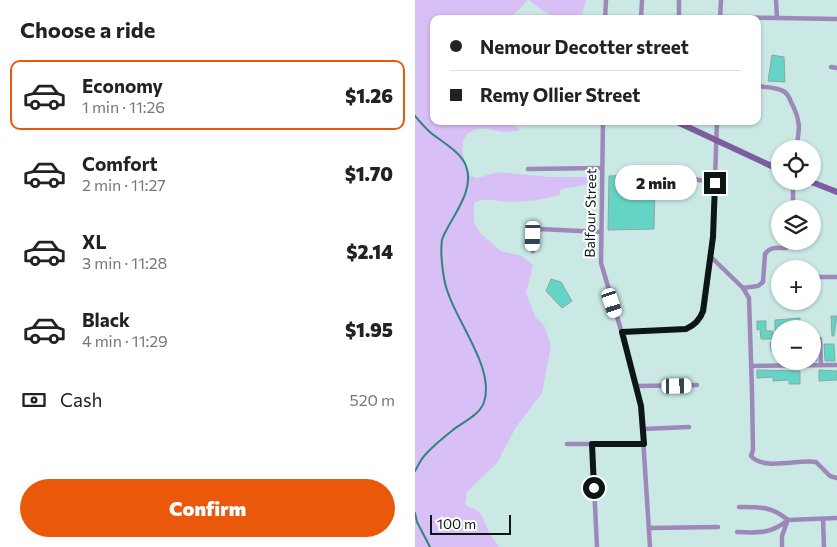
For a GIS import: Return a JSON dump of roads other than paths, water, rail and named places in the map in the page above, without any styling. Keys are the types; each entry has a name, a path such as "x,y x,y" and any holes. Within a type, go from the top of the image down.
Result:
{"street":[{"path":"605,15 606,0"},
{"path":"641,15 642,0"},
{"path":"679,0 679,15"},
{"path":"720,15 721,0"},
{"path":"776,0 777,18"},
{"path":"761,18 837,19"},
{"path":"831,67 837,68"},
{"path":"761,86 776,88 784,91 788,96 799,117 798,140"},
{"name":"Balfour Street","path":"603,125 601,263 622,332 641,406 650,547"},
{"path":"683,125 771,166"},
{"path":"622,332 686,329 700,319 703,311 713,237 717,125"},
{"path":"528,169 602,168"},
{"path":"677,176 715,183"},
{"path":"821,186 837,192"},
{"path":"533,251 533,236 540,229 601,232"},
{"path":"743,288 758,286 763,282 765,254 771,249"},
{"path":"710,256 743,288 750,305 753,450 751,456 760,462 768,463 816,462 831,476 837,478"},
{"path":"821,277 837,277"},
{"path":"821,365 837,364"},
{"path":"751,366 771,366"},
{"path":"637,386 697,386"},
{"path":"643,429 689,427"},
{"path":"567,444 644,444"},
{"path":"592,444 597,547"},
{"path":"739,507 767,508 780,513 788,520"},
{"path":"737,532 771,531 788,520 837,518"},
{"path":"823,519 825,547"},
{"path":"782,547 782,536 788,520"},
{"path":"649,528 718,527"}],"waterway":[{"path":"415,116 429,131 456,152 466,166 468,182 464,198 442,238 441,259 448,293 478,357 484,372 486,388 484,402 479,411 431,448 422,458 415,471"},
{"path":"415,513 417,522 430,547"}]}
